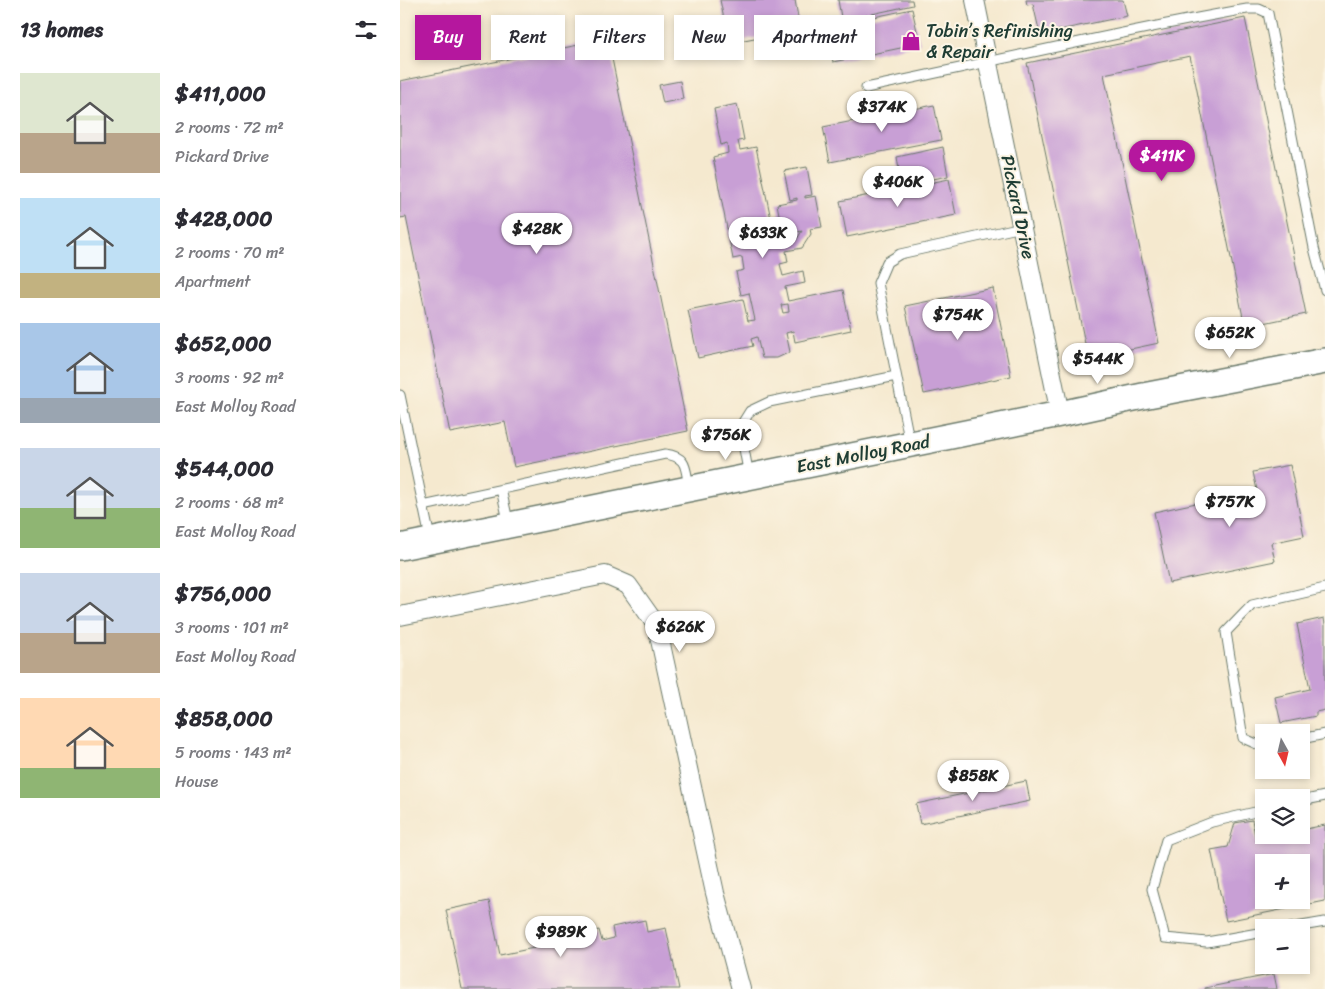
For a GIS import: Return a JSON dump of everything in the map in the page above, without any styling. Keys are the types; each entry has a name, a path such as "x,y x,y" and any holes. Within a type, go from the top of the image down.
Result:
{"street":[{"name":"Pickard Drive","path":"975,0 1060,414"},
{"name":"East Molloy Road","path":"400,547 1325,361"},
{"path":"400,616 605,575 628,585 657,626 715,893 741,989"}],"lane":[{"path":"866,88 988,63 1163,23 1247,9 1259,9 1268,13 1314,248 1325,290"},
{"path":"910,444 878,283 887,262 900,254 1022,227"},
{"path":"749,477 740,427 750,411 769,402 896,376"},
{"path":"400,395 430,541"},
{"path":"423,506 665,454 676,455 684,462 690,488"},
{"path":"501,489 509,525"},
{"path":"1255,743 1243,738 1226,632 1252,605 1325,588"},
{"path":"1310,737 1325,734"},
{"path":"1310,799 1325,796"},
{"path":"1255,812 1212,822 1166,840 1152,889 1165,938 1207,942 1255,934"},
{"path":"1310,925 1325,922"}],"building":[{"path":"720,0 795,0 798,15 754,15 754,38 744,40 744,15 723,15"},
{"path":"838,0 912,0 913,5 867,15 841,15"},
{"path":"1026,0 1123,0 1127,16 1040,34 1033,4 1027,5"},
{"path":"912,9 920,44 875,53 875,17"},
{"path":"1245,18 1306,314 1245,327 1190,56 1104,74 1159,343 1088,358 1027,63"},
{"path":"575,46 575,60 612,60 688,431 514,467 505,422 450,433 406,217 400,218 400,81 504,60 565,60 565,48"},
{"path":"680,81 683,99 663,103 659,85"},
{"path":"737,104 744,140 738,141 740,150 756,147 776,243 797,239 802,231 783,235 777,204 797,200 797,198 790,200 784,171 807,167 812,195 805,196 805,198 816,196 822,227 810,229 811,234 802,248 786,251 788,262 780,264 783,276 803,271 805,283 785,287 788,301 843,290 851,330 795,342 793,331 786,333 790,352 777,358 762,358 757,337 751,339 753,346 698,358 688,310 743,299 748,321 755,320 749,293 741,295 736,272 744,270 742,257 733,259 713,157 728,153 727,143 721,145 714,109","holes":["788,304 789,312 783,313 781,305"]},
{"path":"934,105 941,140 830,162 823,127"},
{"path":"943,147 948,176 894,187 891,172 899,170 897,157"},
{"path":"949,179 956,215 847,237 840,201"},
{"path":"993,288 1011,376 924,394 905,306"},
{"path":"1290,465 1304,536 1271,543 1275,561 1169,583 1154,512 1257,490 1253,472"},
{"path":"1324,618 1325,710 1316,712 1316,716 1281,723 1275,697 1310,689 1297,624"},
{"path":"1026,781 1030,801 920,824 916,804"},
{"path":"1252,820 1255,844 1310,844 1310,828 1325,825 1325,901 1310,904 1310,854 1255,854 1255,909 1285,909 1226,921 1211,850 1228,847 1235,823"},
{"path":"489,901 500,955 534,948 533,943 599,930 602,941 614,938 612,927 645,920 647,932 666,928 679,989 462,989 446,910"},
{"path":"1274,974 1277,989 1205,989"}],"place":[{"name":"Tobin’s Refinishing & Repair","path":"911,41"}]}
